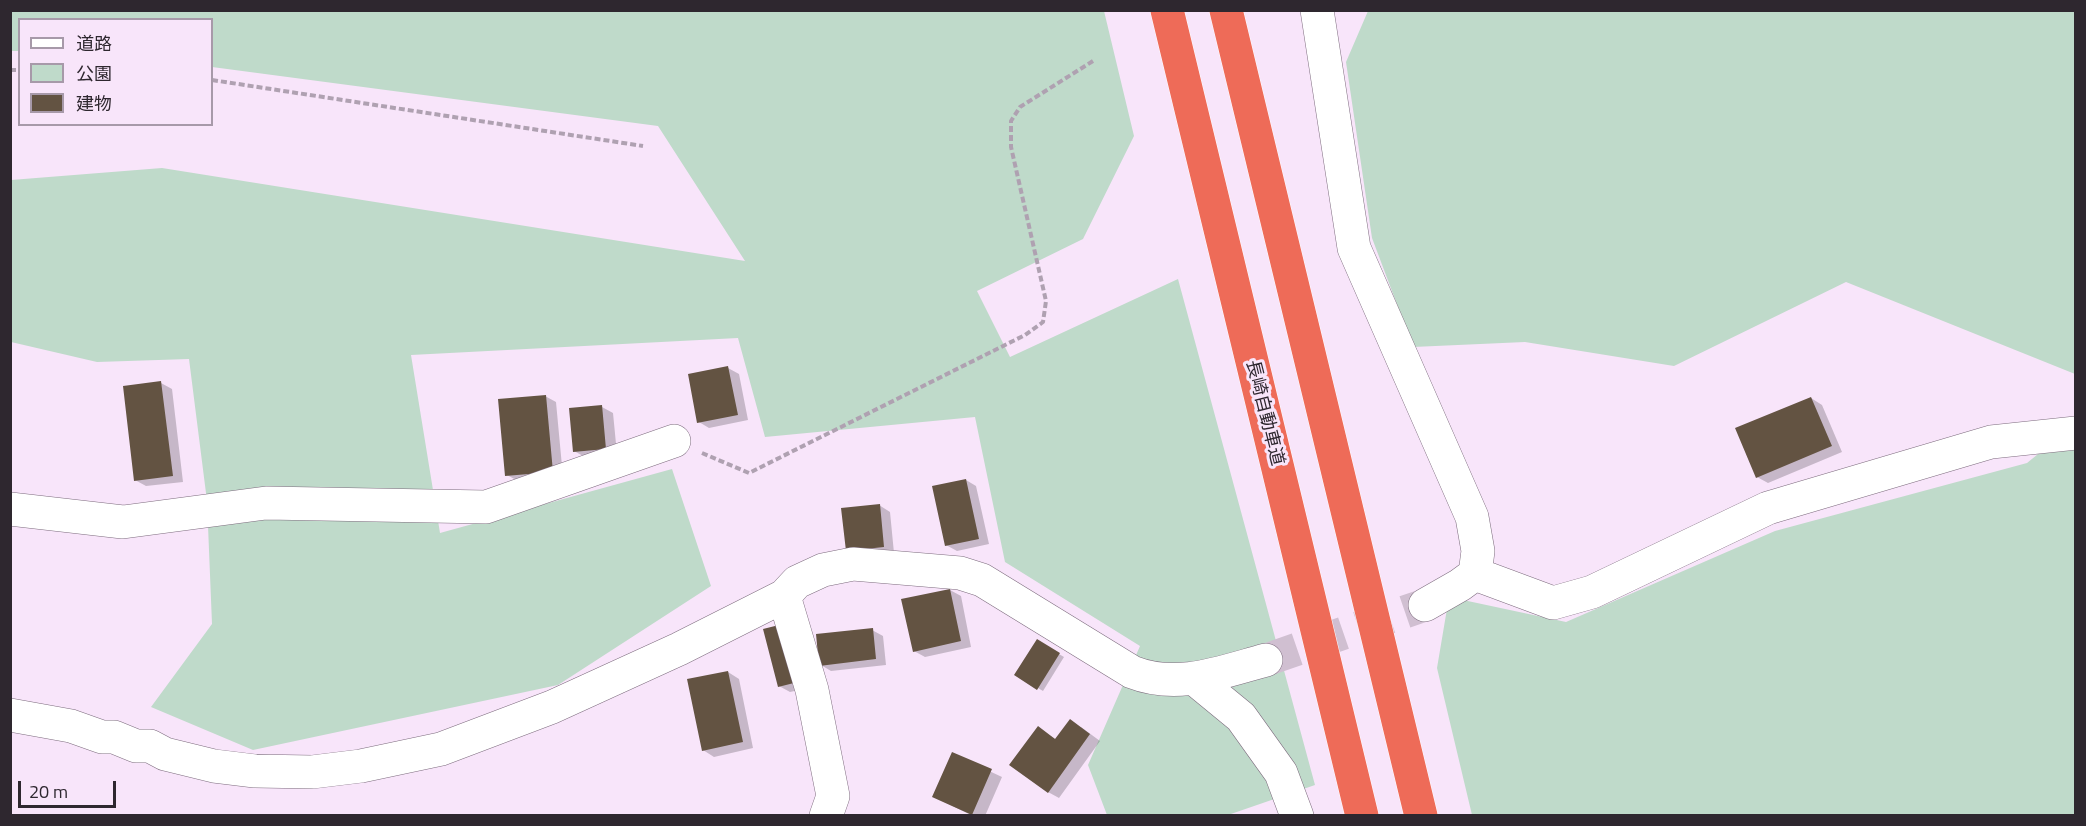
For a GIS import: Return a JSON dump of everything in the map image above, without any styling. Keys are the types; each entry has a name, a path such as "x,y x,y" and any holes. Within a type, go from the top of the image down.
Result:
{"highway":[{"name":"長崎自動車道","path":"1167,10 1362,816"},
{"path":"1227,10 1421,816"}],"street":[{"path":"1317,10 1354,248 1472,517 1478,551 1475,574 1425,605"},
{"path":"1475,574 1554,603 1592,592 1768,508 1991,442 2076,433"},
{"path":"10,509 123,522 266,503 486,507 674,441"},
{"path":"10,715 71,726 102,737 114,737 136,746 150,746 165,754 214,766 255,771 312,772 361,766 441,748 552,707 679,649 784,596 797,582 824,570 853,564 960,573 982,580 1132,672 1148,678 1196,680 1266,660"},
{"path":"784,596 813,690 833,796 825,816"},
{"path":"1196,680 1241,717 1281,773 1297,816"}],"path":[{"path":"674,441 748,473 1025,335 1043,322 1046,301 1011,147 1011,121 1020,107 1093,61"},
{"path":"213,80 643,146"}],"green space":[{"path":"11,11 1104,11 1134,136 1083,239 977,291 1010,357 1178,279 1315,785 1228,815 1107,815 1088,765 1140,646 1005,562 975,417 765,437 738,338 411,355 440,533 672,469 711,586 558,685 253,750 151,707 212,624 207,501 189,359 97,362 11,342 11,180 162,168 745,261 658,126 213,67 213,18 18,18 18,51 11,51"},
{"path":"1368,11 2075,11 2075,374 1846,282 1674,366 1525,342 1413,347 1372,238 1346,62"},
{"path":"2075,424 2075,815 1472,815 1437,668 1449,597 1566,622 1775,531 2027,463"}],"building":[{"path":"728,366 738,415 697,423 688,374"},
{"path":"161,381 173,476 134,481 123,386"},
{"path":"546,395 553,472 505,476 498,399"},
{"path":"1811,397 1832,446 1756,478 1735,428"},
{"path":"602,405 606,449 573,452 569,408"},
{"path":"966,479 979,539 945,546 932,486"},
{"path":"880,504 884,547 846,551 841,508"},
{"path":"950,589 961,641 913,652 901,599"},
{"path":"783,624 798,682 778,687 763,629"},
{"path":"873,628 876,659 819,666 816,634"},
{"path":"1037,639 1060,653 1037,690 1014,675"},
{"path":"728,671 743,742 702,751 687,679"},
{"path":"1070,719 1090,734 1048,793 1009,765 1038,726 1055,739"},
{"path":"952,752 992,769 972,815 932,797"}],"tunnel":[{"path":"1266,660 1425,605"}]}
